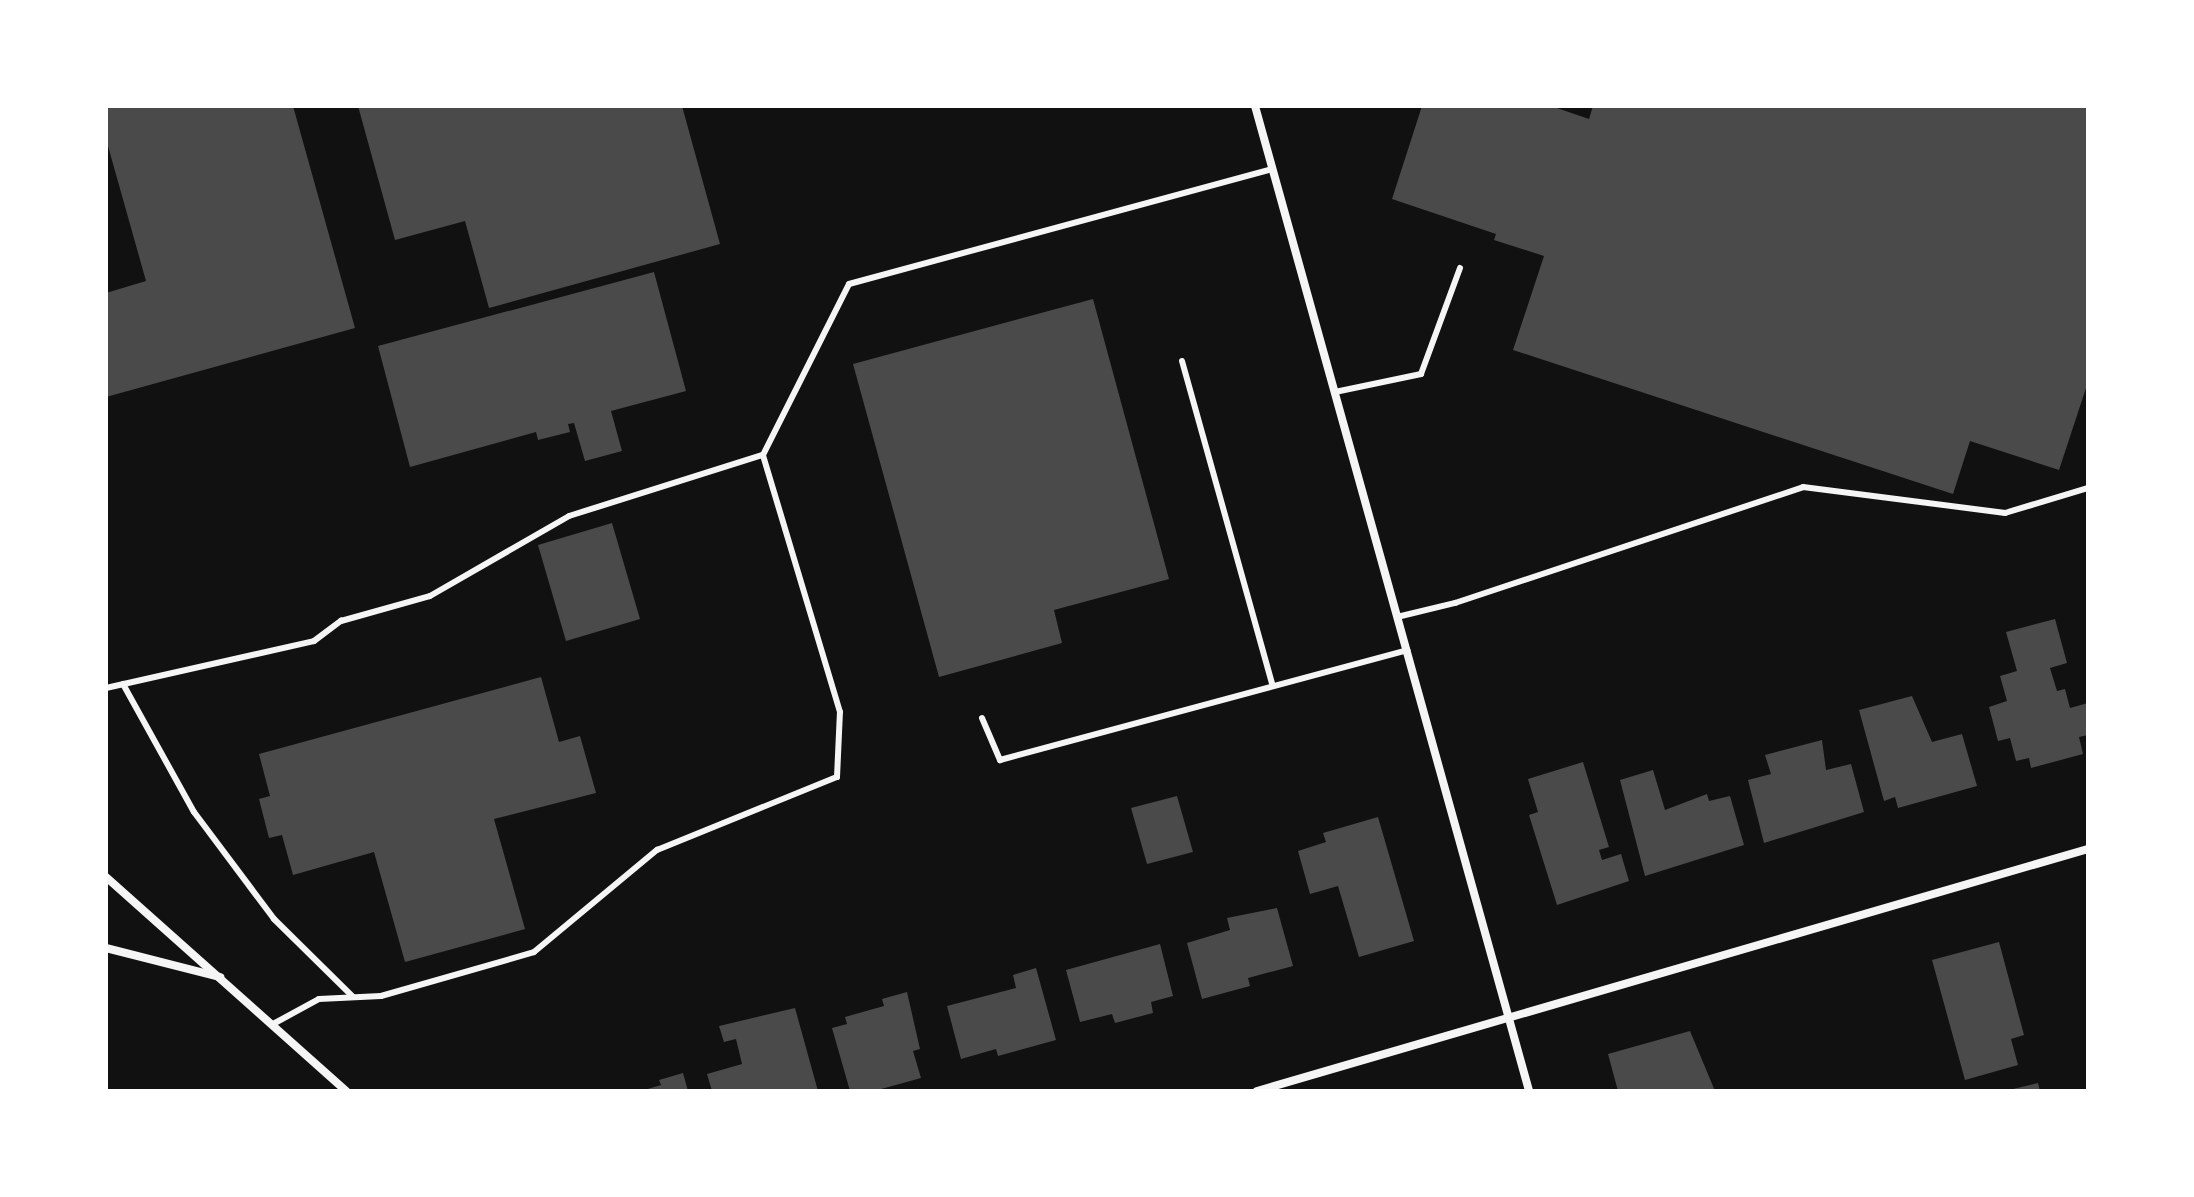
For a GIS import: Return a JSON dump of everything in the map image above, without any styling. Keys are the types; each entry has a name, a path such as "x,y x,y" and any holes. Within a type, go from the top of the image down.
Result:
{"street":[{"path":"1255,106 1529,1091"},
{"path":"1257,1091 2088,849"},
{"path":"106,877 224,978 346,1091"},
{"path":"106,948 224,978"}],"lane":[{"path":"273,1024 319,999 381,996 534,952 657,850 837,777 840,712 763,455 849,284 1273,169"},
{"path":"1335,392 1421,374 1460,268"},
{"path":"1182,361 1273,686"},
{"path":"106,688 314,641 341,621 430,596 569,516 763,455"},
{"path":"1397,617 1455,603 1803,487 2005,513 2088,488"},
{"path":"982,718 1000,760 1407,650"},
{"path":"123,684 194,812 274,919 353,997"}],"building":[{"path":"106,106 293,106 355,328 106,397 106,293 146,281 106,139"},
{"path":"358,106 682,106 720,244 489,308 465,221 395,240"},
{"path":"1422,106 1551,106 1589,119 1593,106 2088,106 2088,382 2059,470 1970,441 1953,494 1513,350 1544,256 1494,240 1496,234 1392,199"},
{"path":"654,272 686,391 611,411 622,451 585,461 574,423 568,424 570,432 538,440 536,432 410,467 378,346"},
{"path":"1093,299 1169,579 1054,610 1062,643 939,677 853,364"},
{"path":"612,523 640,619 566,641 538,545"},
{"path":"2055,619 2067,663 2050,668 2057,691 2065,689 2070,708 2088,703 2088,735 2079,737 2083,754 2031,768 2029,758 2016,761 2010,738 1998,741 1989,707 2007,701 2000,676 2017,671 2006,632"},
{"path":"541,677 559,742 580,736 596,793 494,819 525,929 405,962 374,852 293,875 282,835 269,838 259,799 270,796 259,754"},
{"path":"1912,696 1932,742 1962,734 1977,786 1898,808 1895,797 1884,801 1859,710"},
{"path":"1822,740 1826,770 1851,764 1864,812 1764,843 1748,780 1771,774 1765,755"},
{"path":"1583,762 1609,847 1599,850 1602,860 1621,854 1629,881 1557,905 1529,815 1538,812 1528,779"},
{"path":"1653,770 1665,810 1707,794 1709,801 1730,796 1744,845 1645,876 1620,780"},
{"path":"1177,796 1193,852 1147,864 1131,808"},
{"path":"1378,817 1414,941 1359,957 1338,886 1310,894 1298,851 1326,842 1323,833"},
{"path":"1277,908 1293,966 1248,978 1250,986 1202,999 1187,943 1230,930 1227,918"},
{"path":"1999,942 2024,1035 2011,1039 2018,1065 1965,1080 1932,960"},
{"path":"1160,944 1173,996 1151,1002 1153,1013 1115,1023 1112,1014 1080,1022 1066,970"},
{"path":"1036,968 1056,1040 998,1056 996,1049 961,1059 947,1006 1016,988 1013,975"},
{"path":"907,992 920,1049 913,1051 921,1078 874,1091 850,1091 832,1028 847,1024 845,1017 884,1006 882,999"},
{"path":"795,1008 818,1091 712,1091 707,1074 742,1064 736,1039 724,1042 719,1026"},
{"path":"1690,1031 1715,1091 1618,1091 1608,1054"},
{"path":"683,1073 688,1091 641,1091 661,1085 659,1080"},
{"path":"2038,1083 2040,1091 2009,1091 2009,1090"}]}
